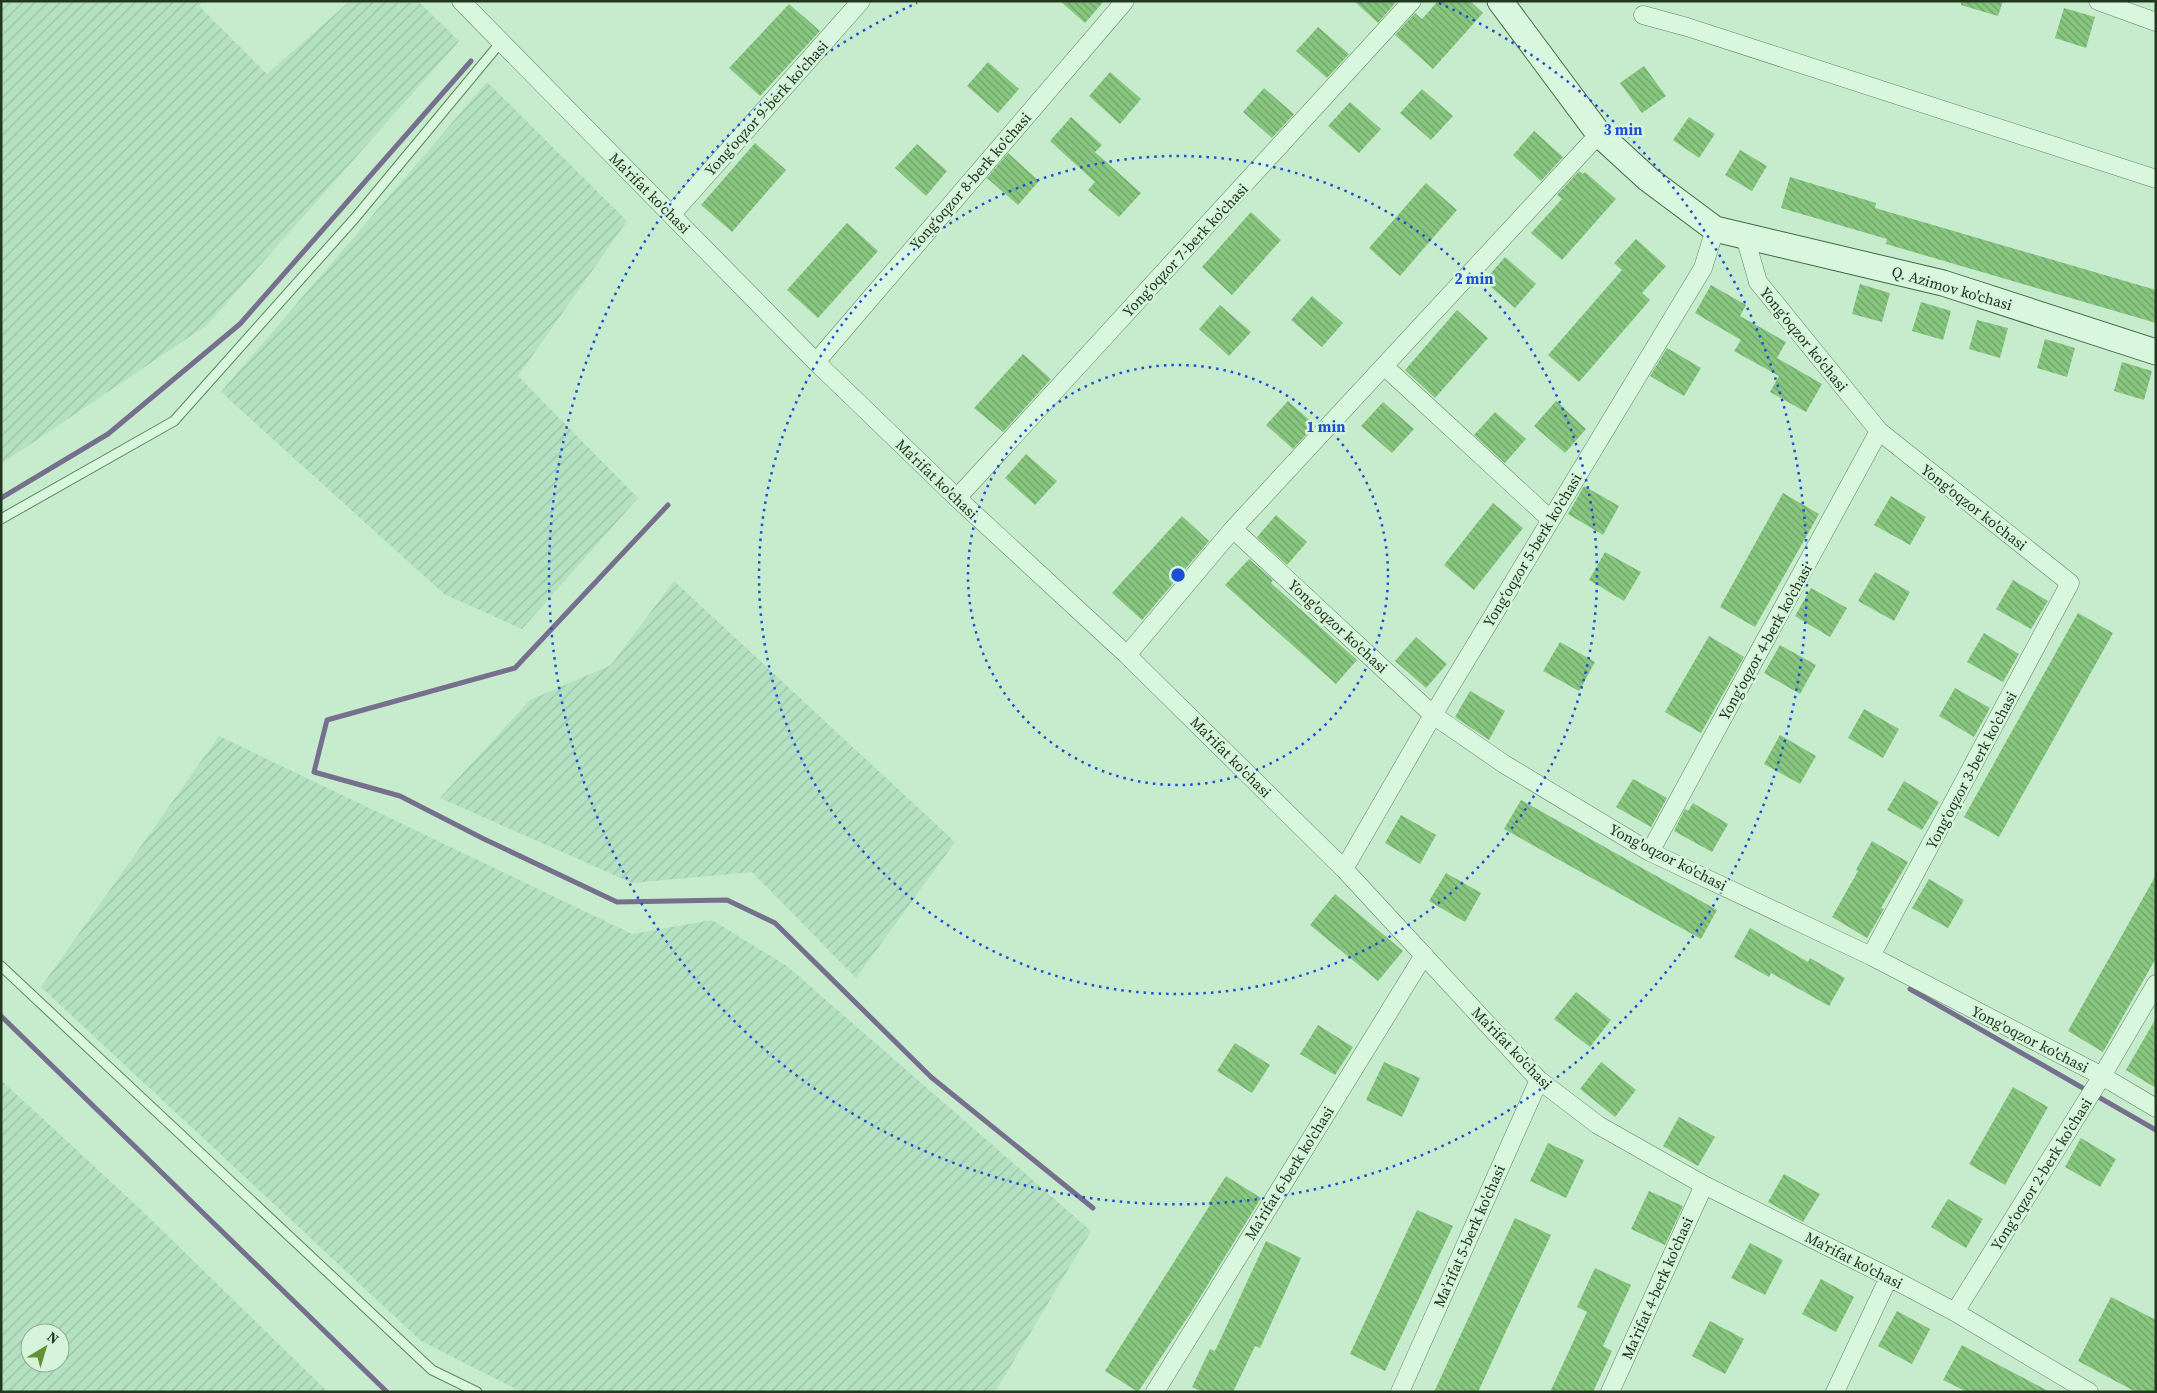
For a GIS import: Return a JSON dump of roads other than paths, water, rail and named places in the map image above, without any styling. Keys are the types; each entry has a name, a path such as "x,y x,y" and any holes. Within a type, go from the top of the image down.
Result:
{"main road":[{"path":"1500,1 1599,134 1648,179 1715,229"},
{"name":"Q. Azimov ko'chasi","path":"1715,229 1943,283 2156,352"}],"street":[{"name":"Ma'rifat ko'chasi","path":"461,1 816,362 957,498 1127,655 1344,869 1539,1080 1598,1125 1704,1185 1955,1312 2078,1389"},
{"name":"Yong‘oqzor 9-berk ko'chasi","path":"672,214 860,1"},
{"name":"Yong‘oqzor 8-berk ko'chasi","path":"816,362 1125,1"},
{"name":"Yong‘oqzor 7-berk ko'chasi","path":"957,498 1412,1"},
{"path":"2098,1 2156,22"},
{"path":"1642,15 1688,27 2156,179"},
{"path":"1127,655 1233,529 1599,134"},
{"name":"Yong‘oqzor 5-berk ko'chasi","path":"1344,869 1433,715 1703,268 1715,229"},
{"name":"Yong‘oqzor ko'chasi","path":"1745,237 1758,282 1879,432"},
{"path":"1384,366 1551,520"},
{"name":"Yong'oqzor ko'chasi","path":"1879,432 2070,583"},
{"name":"Yong‘oqzor 4-berk ko'chasi","path":"1650,852 1879,432"},
{"name":"Yong'oqzor ko'chasi","path":"1233,529 1433,715 1504,764 1650,852 1871,956 2102,1076 2156,1108"},
{"name":"Yong‘oqzor 3-berk ko'chasi","path":"1871,956 2070,583"},
{"name":"Ma’rifat 6-berk ko'chasi","path":"1155,1392 1424,955"},
{"name":"Yong‘oqzor 2-berk ko'chasi","path":"1955,1312 2102,1076 2156,984"},
{"name":"Ma’rifat 5-berk ko'chasi","path":"1400,1392 1539,1080"},
{"name":"Ma’rifat 4-berk ko'chasi","path":"1610,1392 1704,1185"},
{"path":"1835,1392 1889,1277"}],"lane":[{"path":"1,519 174,421 355,218 501,42"},
{"path":"1,966 432,1370 477,1392"}],"waterway":[{"path":"1,498 108,434 240,324 471,61"},
{"path":"668,505 515,668 327,720 314,772 400,796 484,839 617,902 727,900 775,923 931,1077 1093,1208"},
{"path":"1910,989 2156,1130"},
{"path":"1,1016 387,1392"}]}
